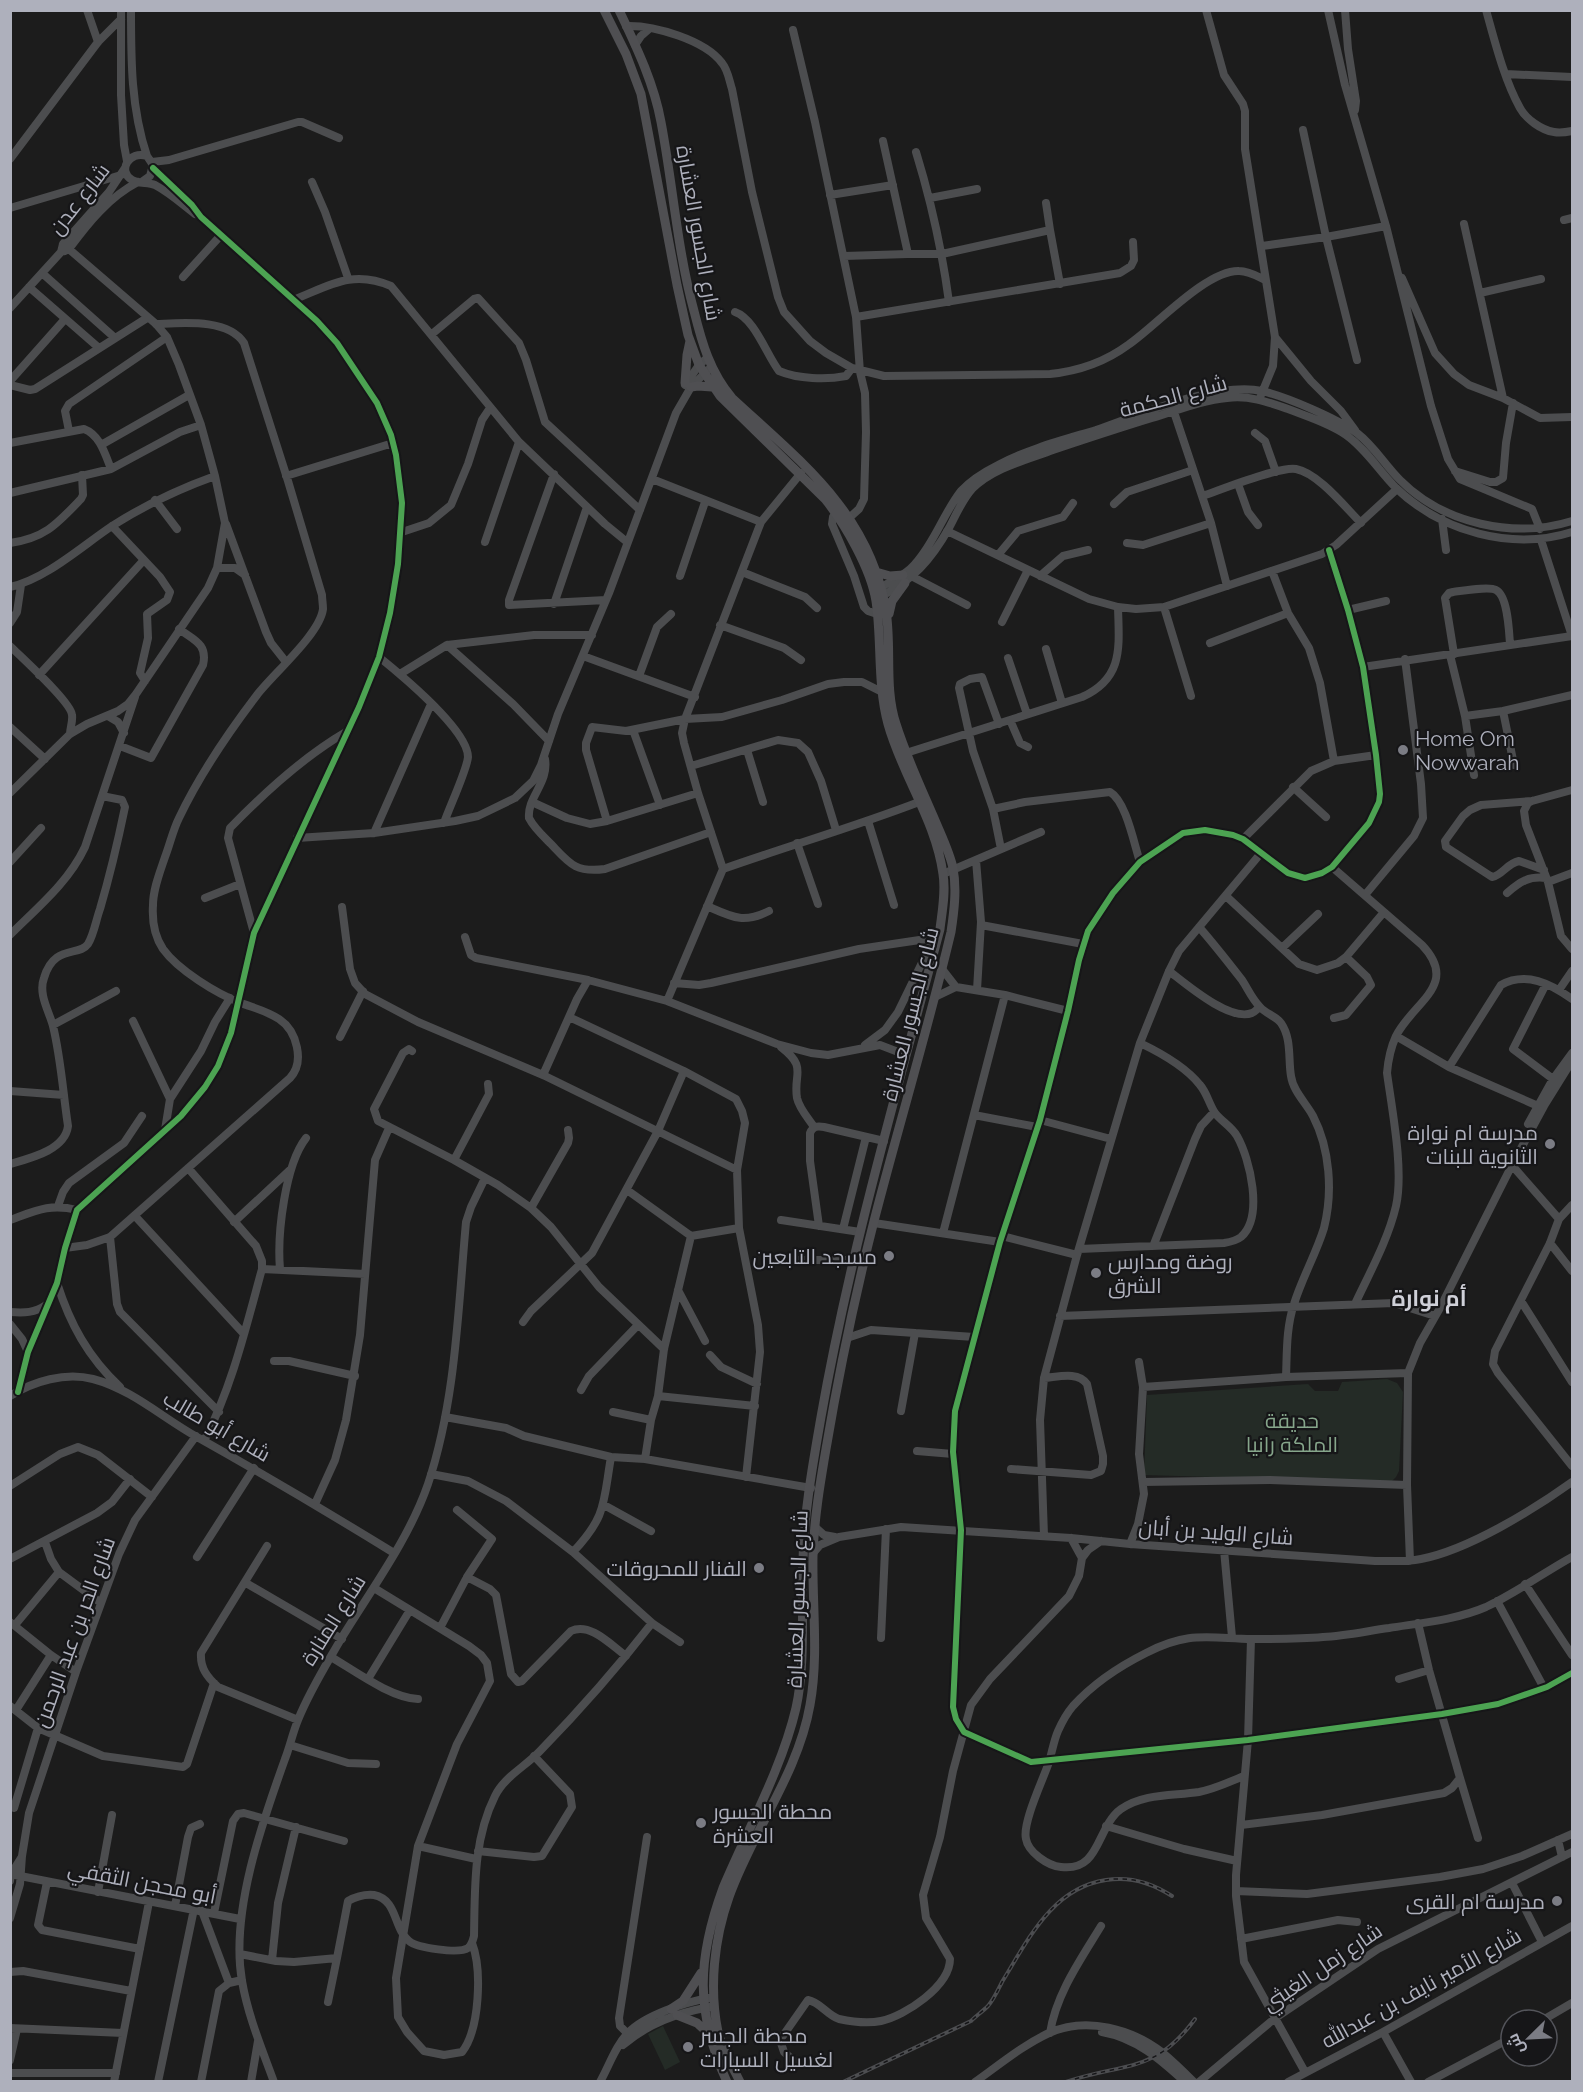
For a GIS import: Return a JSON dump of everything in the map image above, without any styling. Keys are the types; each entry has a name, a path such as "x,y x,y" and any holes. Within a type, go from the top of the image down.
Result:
{"main road":[{"name":"شارع الجسور العشارة","path":"604,10 626,54 641,94 676,285 690,341 705,366 732,398 812,472 839,502 876,572 882,692 892,736 934,840 943,874 939,929 852,1260 835,1337 816,1446 804,1547 800,1667 795,1709 783,1750 716,1905 703,1971 703,2004 708,2033 727,2082"},
{"name":"شارع الجسور العشارة","path":"619,10 648,76 658,109 683,266 705,366 712,387 801,473 836,513 878,593 888,622 892,712 906,753 942,836 953,870 953,915 942,969 874,1223 826,1448 813,1553 814,1671 808,1716 780,1791 729,1897 716,1950 713,1973 714,2002 721,2040 740,2082"},
{"path":"626,25 628,10"},
{"path":"690,341 687,355 688,385 712,387"},
{"path":"876,572 887,576 907,578 892,601 888,622"},
{"path":"816,1446 826,1448"},
{"path":"703,1971 674,2012 697,2023 708,2033"}],"street":[{"path":"87,10 98,42"},
{"path":"131,10 133,90 141,139 150,162 150,176 141,182"},
{"path":"1206,10 1224,75 1245,111 1245,149 1275,337 1273,366 1261,395"},
{"path":"1328,10 1347,92 1386,226 1431,406 1444,448 1460,479 1532,509 1540,529"},
{"path":"1345,10 1356,101 1354,114"},
{"path":"1486,10 1506,74 1520,109 1527,117 1545,129 1554,132 1572,131"},
{"path":"10,159 121,15"},
{"path":"18,1392 28,1352 57,1283 77,1210 192,1103 218,1066 231,1033 254,933 359,707 379,657 390,613 402,532 402,503 393,443 377,403 337,343 318,321 201,217 160,188 129,178 124,168 121,15"},
{"path":"626,25 674,35 705,48 722,63 732,89 766,251 784,312 810,341 856,370 894,376 1068,372 1108,358 1130,345 1203,285 1224,274 1250,272 1265,280"},
{"path":"635,45 649,29"},
{"path":"793,30 844,256 856,317 856,370 865,393 864,499 860,509 849,518"},
{"path":"1506,74 1572,77"},
{"path":"150,162 169,160 298,122 339,138"},
{"path":"1303,130 1326,237 1358,360"},
{"path":"883,141 908,254"},
{"path":"916,152 930,198 949,302"},
{"path":"10,208 124,168 136,155 150,162 201,217"},
{"name":"شارع عدن","path":"10,308 64,248 124,168"},
{"name":"شارع عدن","path":"64,248 117,195 141,182"},
{"path":"312,182 348,278"},
{"path":"830,195 893,185"},
{"path":"930,198 977,189"},
{"path":"1046,203 1060,284"},
{"path":"1464,224 1503,398"},
{"path":"1262,246 1386,226"},
{"path":"844,256 942,254 1050,230"},
{"path":"183,277 221,235"},
{"path":"856,317 1060,284 1127,270 1134,260 1132,242"},
{"path":"64,248 156,324 167,337 201,425 225,523 266,632 271,643 286,662"},
{"path":"1396,266 1427,338 1444,365 1470,385 1503,398 1540,418 1572,417"},
{"path":"42,273 115,338"},
{"path":"293,300 348,278 374,279 391,285 519,442 627,542"},
{"path":"1480,293 1541,279"},
{"path":"29,287 99,348"},
{"path":"432,334 478,298 519,343 545,422 640,510"},
{"path":"735,312 741,314 751,324 778,371 794,376 831,378 846,376 856,370"},
{"path":"65,319 10,383 25,389 35,389 147,318"},
{"path":"65,1248 87,1245 110,1237 296,1071 298,1055 293,1034 282,1020 269,1012 239,1003 204,984 176,963 163,949 156,936 153,904 162,867 192,792 258,694 311,633 323,609 322,595 244,343 233,331 216,326 193,323 156,324"},
{"path":"69,431 65,411 69,404 167,337"},
{"path":"1275,337 1311,381 1341,411 1357,434"},
{"path":"297,838 374,833 478,816 515,798 533,781 558,714 606,600 688,385 705,366"},
{"name":"شارع الحكمة","path":"907,578 962,491 977,477 1027,452 1200,396 1227,390 1245,389 1334,419 1357,434 1400,480 1419,496 1445,510 1478,523 1499,527 1540,529 1572,521"},
{"path":"101,445 189,395"},
{"name":"شارع الحكمة","path":"878,593 907,578 934,551 967,496 980,481 996,471 1097,435 1174,412 1227,398 1261,395 1346,435 1397,489 1420,507 1463,529 1500,538 1541,540 1572,532"},
{"path":"1455,471 1490,482 1503,478 1513,403"},
{"path":"402,532 429,523 451,505 468,464 482,420 490,408"},
{"path":"1174,412 1211,523 1227,586"},
{"path":"10,493 111,469 180,432 201,425"},
{"path":"10,443 84,429 90,431 101,445 111,469"},
{"path":"1255,433 1265,441 1276,472"},
{"path":"484,543 519,442"},
{"path":"286,476 393,443"},
{"path":"1202,496 1276,472 1296,469 1313,476 1361,523"},
{"path":"1114,504 1127,492 1193,470"},
{"path":"667,1001 723,869 698,793 682,733 685,719 761,522 801,473"},
{"path":"554,474 508,603 512,606 606,600"},
{"path":"10,543 28,541 41,535 66,514 83,495 82,475"},
{"path":"10,587 21,585 112,526 156,501 215,476"},
{"path":"652,479 761,522"},
{"path":"1238,484 1248,512 1258,525"},
{"path":"947,531 1089,599 1118,608 1164,607 1329,550 1397,489"},
{"path":"156,501 177,529"},
{"path":"680,576 705,501"},
{"path":"998,555 1018,531 1063,517 1073,503"},
{"path":"554,604 587,507"},
{"path":"836,513 832,524 854,576 864,607 877,614"},
{"path":"1442,519 1446,550"},
{"path":"10,793 69,734 87,723 122,709 136,694 208,588 217,567 225,523"},
{"path":"1127,543 1143,545 1211,523"},
{"path":"112,526 160,577 170,592 167,600 147,614 148,638 140,673 145,681"},
{"path":"1363,667 1572,636 1541,540"},
{"path":"1040,576 1063,556 1088,550"},
{"path":"1329,550 1363,667 1380,794 1376,811 1370,823 1332,867 1313,877 1300,878 1288,873 1244,839 1214,831 1189,831 1175,837 1140,862 1101,909 1088,931 1038,1124 1001,1239 955,1410 953,1454 961,1530 953,1707 956,1719 964,1732 1031,1762 1050,1761 1248,1740 1442,1714 1498,1704 1544,1688 1572,1673"},
{"path":"39,675 143,561"},
{"path":"217,567 235,568 245,575"},
{"path":"1002,622 1028,570"},
{"path":"1272,571 1288,613 1309,648 1320,683 1334,761"},
{"path":"742,572 806,597 817,608"},
{"path":"907,578 967,605"},
{"path":"10,623 17,612 21,585"},
{"path":"1474,775 1452,654 1445,598 1453,592 1491,589 1498,592 1505,602 1510,644"},
{"path":"1348,610 1386,601"},
{"path":"1164,607 1191,696"},
{"path":"906,753 1096,690 1112,673 1119,650 1118,608"},
{"path":"1210,643 1288,613"},
{"path":"639,676 657,627 671,614"},
{"path":"720,625 784,648 801,660"},
{"path":"120,746 151,758 203,665 205,658 203,648 179,629"},
{"path":"400,674 447,645 534,634 592,635"},
{"path":"447,645 513,704 549,741"},
{"path":"10,646 71,711 69,734"},
{"path":"1046,649 1062,703"},
{"path":"583,656 695,697"},
{"path":"379,657 431,704 464,741 467,752 466,765 444,823"},
{"path":"1008,658 1027,714"},
{"path":"1365,895 1414,836 1422,818 1421,784 1405,659"},
{"path":"999,724 982,677 962,682 959,687 973,751 993,809 1001,849"},
{"path":"607,821 586,750 586,743 592,728 633,730 685,719 722,717 828,684 844,682 862,682 882,692"},
{"path":"10,935 71,873 86,847 136,694"},
{"path":"1465,716 1503,711 1572,695"},
{"path":"374,833 431,704"},
{"path":"1503,711 1514,765"},
{"path":"108,716 118,722 124,733"},
{"path":"1010,720 1020,743 1028,747"},
{"path":"10,727 45,759"},
{"path":"633,730 660,805"},
{"path":"254,933 228,838 230,828 283,778 314,753 346,732"},
{"path":"691,766 769,742 793,741 803,746 808,752 821,781 836,830"},
{"path":"747,750 763,802"},
{"path":"544,755 545,777 532,802 528,813 529,818 533,826 567,862 577,867 594,871 628,862 711,832"},
{"path":"1244,839 1311,771 1334,761 1376,755"},
{"path":"1293,787 1326,817"},
{"path":"1546,877 1519,861 1507,866 1499,875 1492,877 1444,844 1470,810 1481,805 1532,801 1572,790"},
{"path":"993,809 1032,801 1110,792 1116,796 1124,813 1140,862"},
{"path":"532,802 577,822 590,824 607,821 698,793"},
{"path":"10,1164 63,1141 68,1126 53,1026 42,987 44,978 57,956 69,951 80,950 88,944 116,850 125,804 119,799 102,796"},
{"path":"1532,801 1526,806 1524,816 1546,877 1561,936 1572,949"},
{"path":"723,869 919,802"},
{"path":"868,821 894,905"},
{"path":"10,862 41,828"},
{"path":"943,874 1041,832"},
{"path":"797,843 818,904"},
{"path":"1044,1536 1040,1403 1044,1378 1078,1252 1140,1043 1179,951 1261,853"},
{"path":"976,860 981,925 977,990"},
{"path":"1332,867 1431,955 1437,973 1437,980 1428,996 1412,1013 1396,1036 1388,1062 1387,1073 1399,1179 1396,1206 1380,1252 1355,1304"},
{"path":"1507,893 1521,881 1533,876 1546,877 1572,873"},
{"path":"205,897 240,884"},
{"path":"1226,896 1299,964 1317,970 1338,963 1346,957 1384,912"},
{"path":"707,906 743,919 769,911"},
{"path":"342,907 350,969 355,983 363,991 418,1022 543,1075 737,1170"},
{"path":"1282,948 1318,914"},
{"path":"981,925 1083,944"},
{"path":"1199,927 1241,979 1260,1007 1276,1017 1286,1032 1291,1077 1294,1086 1313,1116 1320,1134 1329,1179 1328,1206 1323,1228 1293,1306 1288,1330 1286,1377"},
{"path":"862,1048 885,1030 898,1012 939,929"},
{"path":"465,937 471,954 476,958 588,980 667,1001 777,1044 828,1055 880,1045 906,1055"},
{"path":"674,983 699,985 711,983 859,949 933,938"},
{"path":"1334,1018 1346,1015 1371,985 1368,977 1346,957"},
{"path":"942,969 956,987"},
{"path":"1169,971 1216,1005 1232,1012 1252,1013 1260,1007"},
{"path":"1559,990 1572,971"},
{"path":"1449,1068 1501,985 1521,978 1546,984 1572,999"},
{"path":"543,1075 588,980"},
{"path":"1546,984 1513,1049 1553,1079"},
{"path":"935,997 956,987 1005,995 1068,1011"},
{"path":"53,1026 116,991"},
{"path":"340,1037 363,991"},
{"path":"943,1233 1005,995"},
{"path":"165,1130 170,1099 201,1051 214,1022 230,998"},
{"path":"569,1017 684,1071 736,1099 742,1111 745,1123 737,1170 739,1228 758,1324 760,1352 746,1477"},
{"path":"133,1021 170,1099"},
{"path":"1396,1036 1449,1068 1538,1106"},
{"path":"874,1223 1001,1239 1078,1252 1154,1244 1224,1243 1242,1237 1247,1229 1253,1208 1253,1188 1247,1158 1233,1130 1214,1112 1206,1093 1193,1077 1163,1054 1140,1043"},
{"path":"777,1044 795,1060 799,1070 797,1087 799,1103 814,1127"},
{"path":"412,1051 409,1049 403,1053 374,1109 378,1121 454,1160 531,1208 551,1227 599,1287 664,1349"},
{"path":"1410,1561 1407,1485 1408,1373 1420,1343 1538,1106 1553,1079 1572,1053"},
{"path":"1510,1163 1572,1061"},
{"path":"523,1322 531,1311 592,1253 658,1131 684,1071"},
{"path":"454,1160 488,1097 490,1092 488,1084"},
{"path":"10,1090 64,1095"},
{"path":"1154,1244 1195,1139 1201,1126 1214,1112"},
{"path":"974,1115 1038,1124 1111,1139"},
{"path":"58,1206 69,1183 124,1143 142,1116"},
{"path":"814,1127 824,1127 884,1142"},
{"path":"814,1127 810,1133 810,1161 819,1226"},
{"path":"315,1504 335,1460 355,1376 375,1160 389,1128"},
{"path":"531,1208 568,1143 570,1138 568,1130"},
{"path":"843,1229 866,1137"},
{"path":"280,1269 278,1249 280,1229 291,1170 298,1148 306,1138"},
{"path":"1510,1163 1559,1219"},
{"path":"188,1168 256,1246 262,1261 262,1269 244,1334 219,1412 204,1441"},
{"path":"234,1222 291,1170"},
{"name":"شارع المنارة","path":"274,2082 242,1980 240,1954 240,1919 263,1820 298,1720 317,1680 374,1588 416,1514 431,1474 445,1417 457,1340 466,1222 485,1178"},
{"path":"627,1190 691,1236 739,1228"},
{"path":"1572,1205 1559,1219 1550,1243 1495,1351 1493,1364 1572,1466"},
{"path":"10,1220 58,1206 77,1210"},
{"path":"135,1216 244,1334"},
{"path":"781,1220 860,1232"},
{"path":"645,1459 651,1420 658,1396 664,1349 691,1236"},
{"path":"110,1237 117,1304 120,1312 219,1412"},
{"path":"1550,1243 1572,1271"},
{"path":"785,1260 852,1260"},
{"path":"262,1269 365,1274"},
{"path":"57,1283 66,1310 81,1341 106,1375 125,1392"},
{"path":"678,1290 705,1341"},
{"path":"1521,1301 1572,1382"},
{"path":"1060,1316 1394,1303 1435,1316"},
{"path":"10,1312 35,1311 48,1304"},
{"path":"10,1324 18,1333 28,1352"},
{"path":"581,1390 589,1376 638,1325"},
{"path":"848,1338 867,1330 974,1337"},
{"path":"901,1411 915,1333"},
{"path":"710,1355 721,1367 757,1384"},
{"path":"274,1361 289,1361 355,1376"},
{"path":"1130,1544 1144,1494 1139,1454 1143,1387 1139,1362"},
{"path":"1143,1387 1286,1377 1408,1373"},
{"path":"1011,1469 1091,1475 1101,1472 1103,1464 1089,1392 1084,1379 1070,1376 1044,1378"},
{"name":"شارع أبو طالب","path":"10,1396 36,1383 73,1377 91,1379 125,1392 394,1553"},
{"path":"658,1396 755,1406"},
{"path":"613,1412 651,1420"},
{"path":"445,1417 506,1428 524,1436 611,1457 645,1459 811,1488"},
{"name":"شارع الحر بن عبد الرحمن","path":"10,1918 21,1880 22,1856 29,1813 76,1672 119,1554 135,1520 196,1436"},
{"path":"10,1486 60,1454 78,1447 98,1455 152,1497"},
{"path":"917,1451 953,1454"},
{"path":"573,1552 593,1528 604,1505 611,1457"},
{"path":"197,1557 254,1468"},
{"path":"431,1474 468,1480 488,1490 534,1521 573,1552 652,1623 680,1642"},
{"path":"10,1559 104,1508 112,1502 130,1479"},
{"path":"1143,1482 1270,1480 1407,1485"},
{"name":"شارع الوليد بن أبان","path":"813,1553 820,1545 839,1537 886,1529 920,1527 1375,1561 1410,1561 1431,1557 1477,1538 1544,1502 1572,1482"},
{"path":"604,1505 651,1531"},
{"path":"440,1628 467,1577 492,1539 458,1510"},
{"path":"815,1527 824,1535 839,1537"},
{"path":"881,1638 886,1529"},
{"path":"1071,1538 1082,1558"},
{"path":"795,2062 784,2052 780,2040 808,2000 814,2001 832,2017 865,2023 879,2022 912,2008 932,1991 945,1975 950,1966 950,1959 926,1918 923,1895 940,1837 953,1770 967,1717 975,1698 1070,1596 1079,1576 1082,1558 1088,1550 1101,1541"},
{"path":"45,1542 59,1572 101,1603"},
{"path":"267,1546 201,1653 203,1668 207,1677 218,1687 298,1720"},
{"path":"1224,1550 1232,1637"},
{"path":"1244,1776 1207,1790 1158,1796 1128,1805 1116,1813 1106,1826 1092,1857 1079,1865 1062,1868 1054,1865 1043,1860 1026,1841 1026,1826 1058,1732 1073,1707 1119,1668 1144,1654 1174,1641 1193,1637 1251,1639 1339,1636 1464,1614 1497,1601 1572,1557"},
{"path":"59,1572 13,1623 51,1655 76,1672"},
{"path":"467,1577 490,1589 496,1595 511,1674 518,1682 528,1676 570,1631 577,1628 587,1628 626,1656"},
{"path":"246,1583 342,1639"},
{"path":"1525,1584 1572,1654"},
{"path":"374,1588 481,1655 487,1663 490,1681 457,1744 418,1846 396,1978 398,2017 407,2032 424,2051 444,2055 462,2052 468,2044 476,2007 478,1958 472,1943"},
{"path":"1497,1601 1544,1688"},
{"path":"368,1679 410,1611"},
{"path":"328,2002 348,1901 359,1896 371,1895 385,1899 403,1933 409,1941 417,1945 463,1950 472,1943 477,1855 495,1796 626,1656 652,1623"},
{"path":"1418,1623 1429,1670 1478,1838"},
{"path":"1251,1639 1248,1740 1237,1861 1236,1891 1240,1939 1244,1962 1305,2072"},
{"path":"51,1655 13,1708 38,1728 103,1756 183,1767 187,1764 214,1683"},
{"path":"331,1657 395,1694 408,1699 418,1699"},
{"path":"1399,1679 1429,1670"},
{"path":"29,1813 12,1808 38,1728"},
{"path":"290,1745 348,1763 376,1764"},
{"path":"418,1846 477,1855 534,1857 545,1853 573,1802 570,1794 534,1756"},
{"path":"1241,1825 1309,1817 1444,1793 1452,1788 1460,1778"},
{"path":"214,1913 234,1817 238,1814 244,1813 344,1841"},
{"path":"98,1892 112,1815"},
{"path":"175,1906 189,1830 194,1825 200,1824"},
{"path":"1106,1826 1184,1849 1237,1861"},
{"path":"272,1960 278,1903 296,1827"},
{"path":"1236,1891 1307,1894 1483,1869 1522,1856 1572,1834"},
{"path":"627,2033 620,2026 619,2018 647,1837"},
{"path":"1558,1840 1562,1857"},
{"name":"شارع زمل الغيثي","path":"1196,2082 1274,2019 1392,1941 1572,1852"},
{"name":"شارع الحر بن عبد الرحمن","path":"11,1878 22,1856"},
{"name":"أبو محجن الثقفي","path":"11,1878 47,1882 240,1919"},
{"path":"47,1882 38,1925 42,1930 140,1949"},
{"path":"1512,1883 1542,1942"},
{"path":"10,2073 115,2077 149,1902"},
{"path":"198,1910 229,1983"},
{"path":"158,2082 198,1910"},
{"path":"1240,1939 1338,1920 1357,1922"},
{"path":"1050,2032 1053,2016 1068,1983 1101,1926"},
{"name":"شارع الأمير نايف بن عبدالله","path":"1288,2082 1383,2032 1572,1926"},
{"path":"240,1954 294,1962 337,1958"},
{"path":"10,1966 23,1971 131,1991"},
{"path":"10,1972 23,1971"},
{"path":"201,2082 217,1998 222,1988 229,1983 242,1980"},
{"path":"600,2082 627,2033 645,2021 714,2002"},
{"path":"1559,2011 1572,2003"},
{"path":"618,2050 639,2031 674,2012"},
{"path":"975,2082 1027,2045 1050,2032 1078,2026 1098,2026 1126,2032 1163,2053 1196,2082"},
{"path":"10,2060 14,2028 123,2033"},
{"path":"984,2082 1030,2048 1050,2037 1084,2030 1104,2032 1125,2038 1157,2057 1185,2082"},
{"path":"1383,2032 1411,2082"},
{"path":"251,2082 259,2040"},
{"path":"1428,2082 1499,2044"}],"green space":[{"name":"حديقة الملكة رانيا","path":"1387,1379 1397,1383 1403,1392 1399,1471 1391,1482 1144,1475 1147,1395 1308,1384 1315,1391 1338,1391 1342,1382"},
{"path":"663,2026 680,2062 665,2070 648,2034"}],"railway":[{"path":"843,2082 971,2021 990,2003 1032,1933 1056,1905 1071,1893 1087,1885 1106,1880 1124,1879 1149,1884 1172,1896"},
{"path":"1066,2082 1151,2058 1166,2050 1195,2019"}],"cycle path":[{"path":"18,1392 28,1352 57,1283 77,1210 181,1116 205,1087 218,1066 231,1033 254,933 359,707 379,657 390,613 398,564 402,503 396,455 391,435 377,403 337,343 317,321 201,217 192,205 153,168"},
{"path":"1329,550 1363,667 1376,755 1379,802 1369,823 1332,867 1305,878 1288,873 1243,839 1233,835 1205,830 1183,833 1140,862 1113,893 1088,931 1040,1120 1000,1242 955,1411 953,1452 961,1530 953,1707 956,1719 964,1732 1031,1762 1248,1740 1442,1714 1498,1704 1547,1687 1572,1673"}],"place":[{"name":"Home Om Nowwarah","path":"1403,750"},
{"name":"مدرسة ام نوارة الثانوية للبنات","path":"1550,1144"},
{"name":"مسجد التابعين","path":"889,1256"},
{"name":"روضة ومدارس الشرق","path":"1096,1273"},
{"name":"الفنار للمحروقات","path":"759,1568"},
{"name":"محطة الجسور العشرة","path":"701,1823"},
{"name":"مدرسة ام القرى","path":"1557,1901"},
{"name":"محطة الجسر لغسيل السيارات","path":"688,2047"}],"district":[{"name":"أم نوارة","path":"1429,1298"}]}
